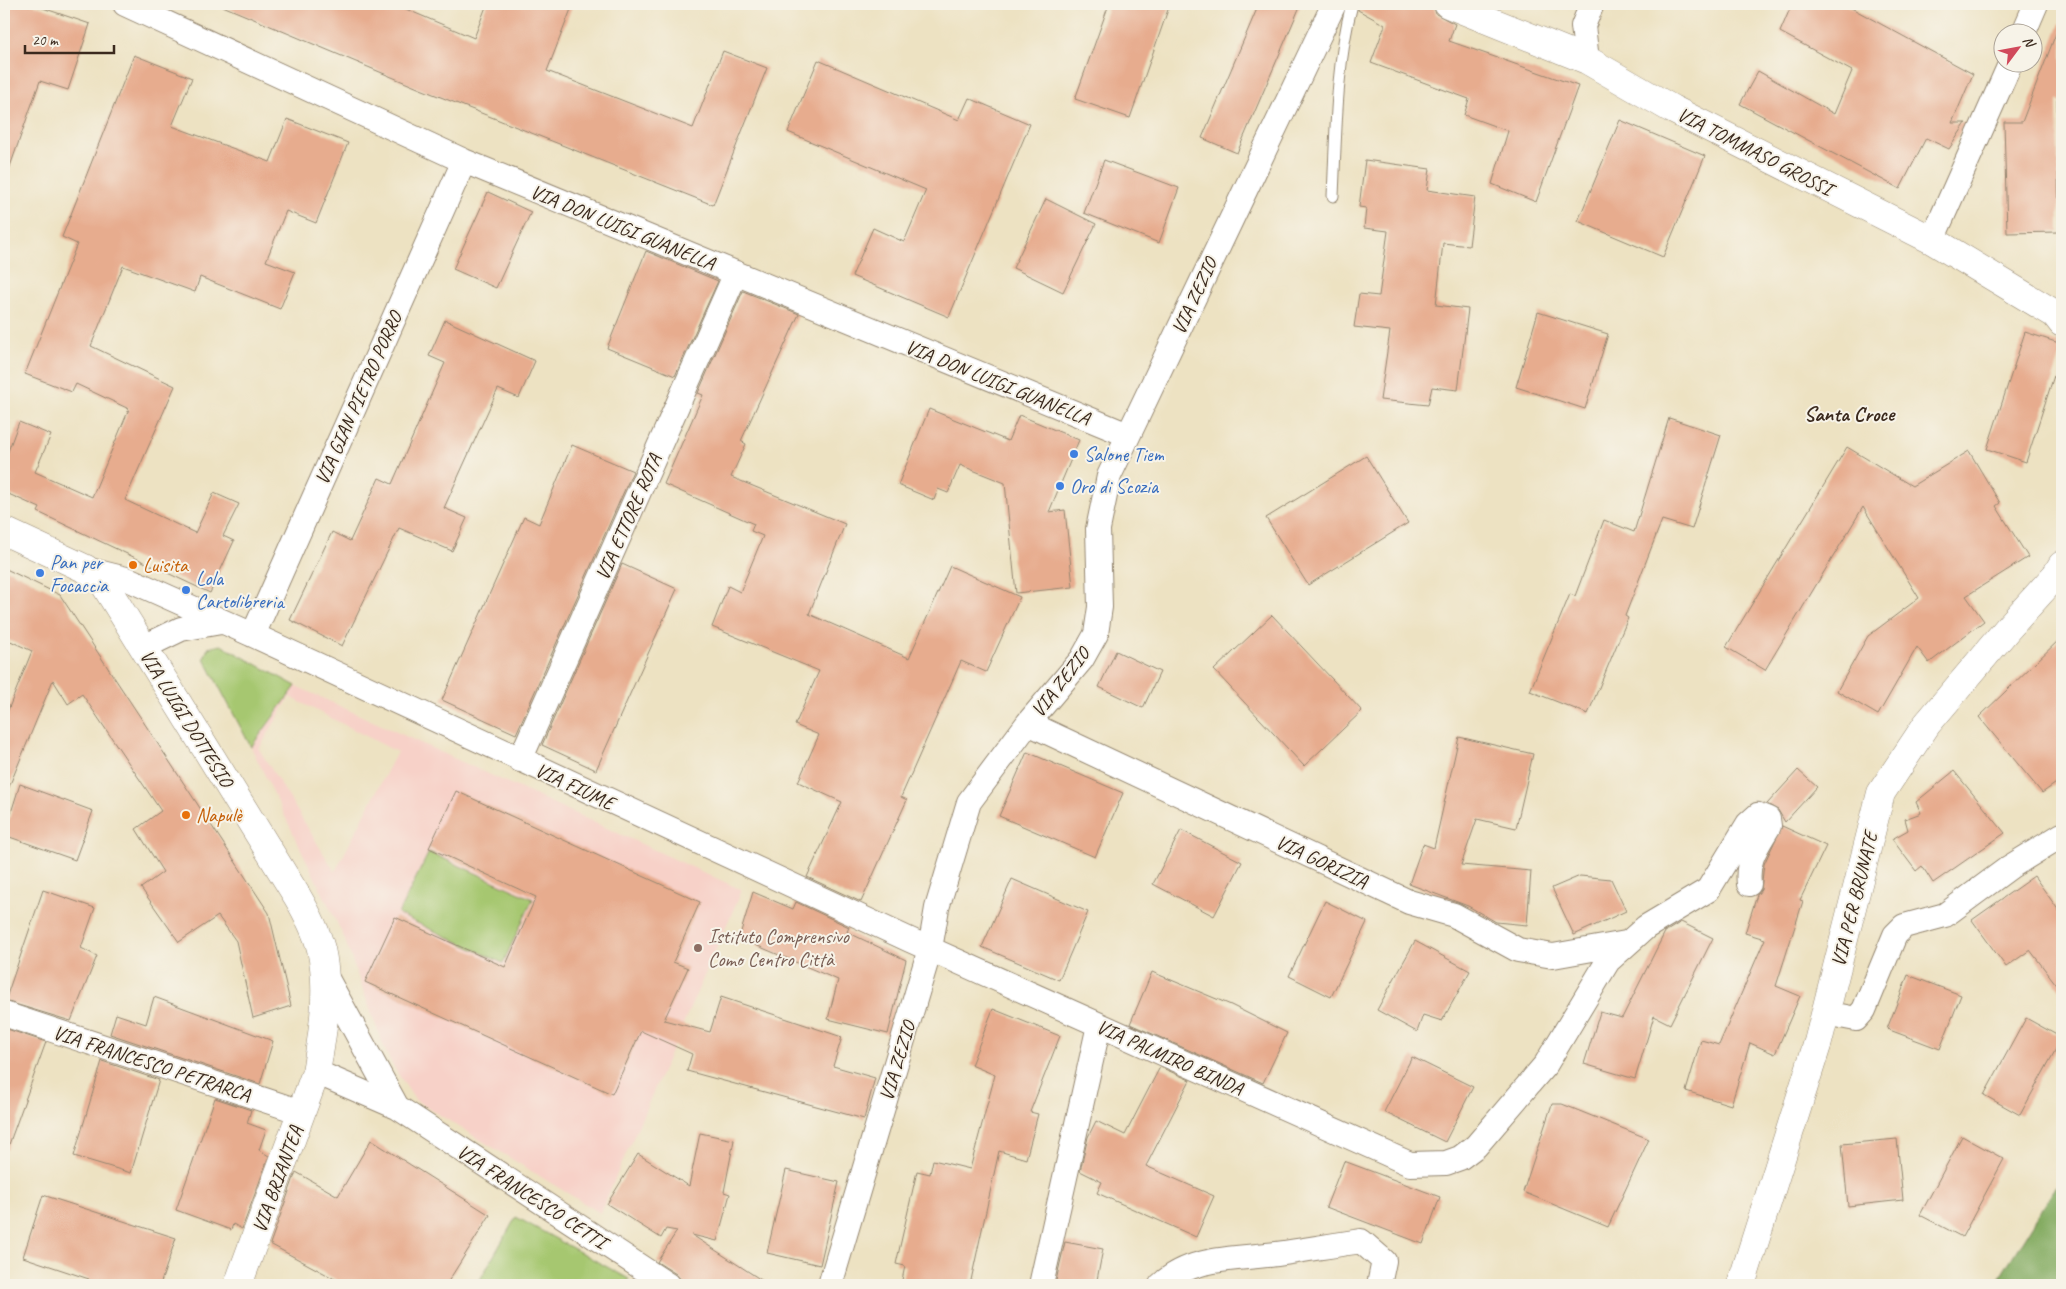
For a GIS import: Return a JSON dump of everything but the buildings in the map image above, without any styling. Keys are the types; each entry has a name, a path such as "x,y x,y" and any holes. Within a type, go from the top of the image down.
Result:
{"street":[{"name":"VIA DON LUIGI GUANELLA","path":"125,4 464,161 1128,436"},
{"name":"VIA ZEZIO","path":"830,1285 930,949 937,908 969,802 1028,722 1082,659 1096,634 1100,607 1097,544 1100,514 1109,476 1334,4"},
{"name":"VIA TOMMASO GROSSI","path":"1448,4 1587,60 1672,109 1932,240 2060,312"},
{"path":"1587,60 1584,26 1592,4"},
{"path":"2028,22 2036,4"},
{"path":"1932,240 2007,72"},
{"name":"VIA GIAN PIETRO PORRO","path":"253,635 464,161"},
{"name":"VIA ETTORE ROTA","path":"520,760 736,273"},
{"name":"VIA LUIGI DOTTESIO","path":"4,531 86,569 103,582 297,896 309,917 320,949 325,975 322,1041 316,1072"},
{"name":"VIA PER BRUNATE","path":"1741,1285 1825,1014 1881,793 1927,724 2056,575 2062,565"},
{"name":"VIA FIUME","path":"86,569 130,580 253,635 930,949"},
{"path":"144,647 181,629 221,622"},
{"name":"VIA GORIZIA","path":"1028,722 1410,902 1454,915 1518,950 1553,956 1626,943"},
{"name":"VIA GORIZIA","path":"1410,1164 1446,1163 1460,1158 1476,1146 1546,1064 1608,960 1646,927 1708,890 1748,824 1758,815 1764,816 1768,819 1769,826 1751,855 1747,870 1749,884"},
{"path":"1825,1014 1856,1019 1864,1010 1895,935 1904,926 1945,916 2010,867 2062,835"},
{"name":"VIA PALMIRO BINDA","path":"930,949 1410,1164"},
{"name":"VIA FRANCESCO CETTI","path":"325,975 397,1107"},
{"name":"VIA FRANCESCO PETRARCA","path":"4,1014 301,1112"},
{"path":"1040,1285 1100,1025"},
{"name":"VIA FRANCESCO CETTI","path":"316,1072 397,1107 668,1285"},
{"name":"VIA BRIANTEA","path":"238,1285 316,1072"},
{"path":"1161,1285 1170,1277 1213,1260 1277,1254 1361,1241 1384,1262 1379,1285"}],"lane":[{"path":"1333,196 1336,132 1346,28 1352,4"}],"shaded area":[{"name":"Istituto Comprensivo Como Centro Città","path":"296,686 742,890 600,1213 415,1100 384,1048 343,935 251,747","holes":["290,697 397,752 335,872 259,749","456,791 700,903 673,962 687,968 656,1038 641,1031 612,1094 365,981 395,917 505,967 536,897 429,849"]}],"green space":[{"path":"221,645 296,686 251,747 204,658 208,648"},
{"path":"429,852 533,899 503,963 398,914"},
{"path":"2062,1177 2062,1285 1995,1285"},
{"path":"516,1217 629,1279 625,1285 477,1285"}],"place":[{"name":"Salone Tiem","path":"1074,454"},
{"name":"Oro di Scozia","path":"1060,486"},
{"name":"Luisita","path":"133,565"},
{"name":"Pan per Focaccia","path":"40,573"},
{"name":"Lola Cartolibreria","path":"186,590"},
{"name":"Napulè","path":"186,815"},
{"name":"Istituto Comprensivo Como Centro Città","path":"698,948"}],"district":[{"name":"Santa Croce","path":"1849,414"}]}
